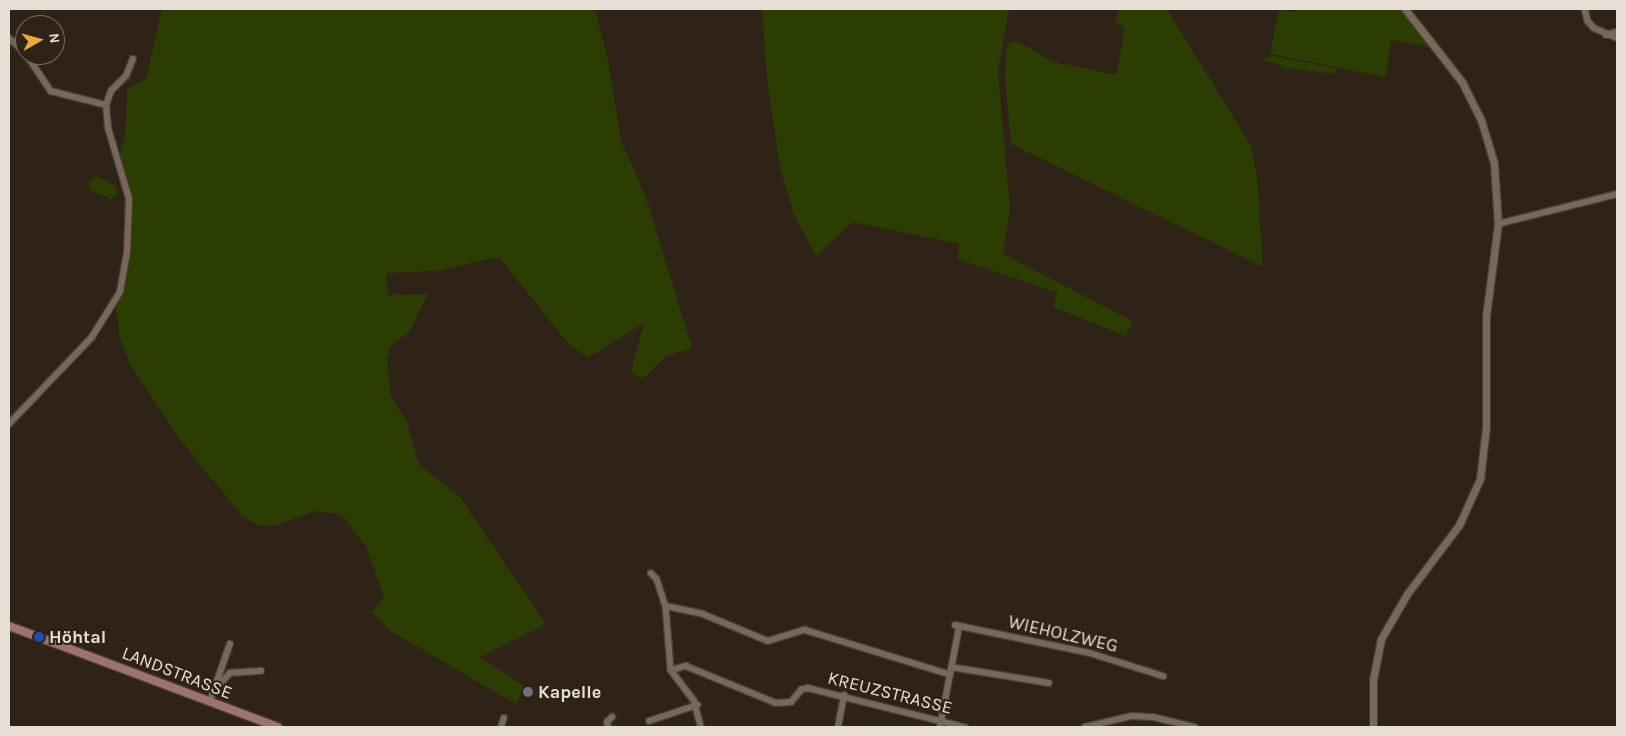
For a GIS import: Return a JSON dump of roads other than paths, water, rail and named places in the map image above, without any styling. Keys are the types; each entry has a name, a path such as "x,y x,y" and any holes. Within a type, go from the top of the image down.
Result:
{"main road":[{"name":"LANDSTRASSE","path":"9,626 210,701 261,724 278,727"}],"street":[{"path":"1373,727 1373,680 1381,639 1407,594 1459,525 1480,479 1486,443 1486,316 1498,224 1494,163 1481,120 1462,82 1405,9"},
{"path":"1585,9 1588,21 1606,34 1617,38"},
{"path":"1606,34 1617,32"},
{"path":"9,424 88,342 111,312 120,292 127,253 129,199 108,128 106,105 111,92 126,76 133,59"},
{"path":"33,65 51,91 106,105"},
{"path":"1498,224 1617,194"},
{"path":"650,573 657,579 666,606 671,670 697,705 701,727"},
{"path":"666,606 703,614 768,641 805,630 950,671 1049,683"},
{"name":"WIEHOLZWEG","path":"950,671 957,626 1090,653 1163,676"},
{"path":"210,701 230,644"},
{"name":"KREUZSTRASSE","path":"671,670 686,666 785,705 808,688 844,696 941,724 965,727"},
{"path":"214,693 230,673 261,671"},
{"path":"941,724 950,671"},
{"path":"838,727 844,696"},
{"path":"650,721 697,705"},
{"path":"1085,727 1132,716 1196,727"},
{"path":"608,727 607,722 612,717"},
{"path":"501,727 504,718"}],"place":[{"name":"Höhtal","path":"39,637"},
{"name":"Kapelle","path":"528,692"}]}
